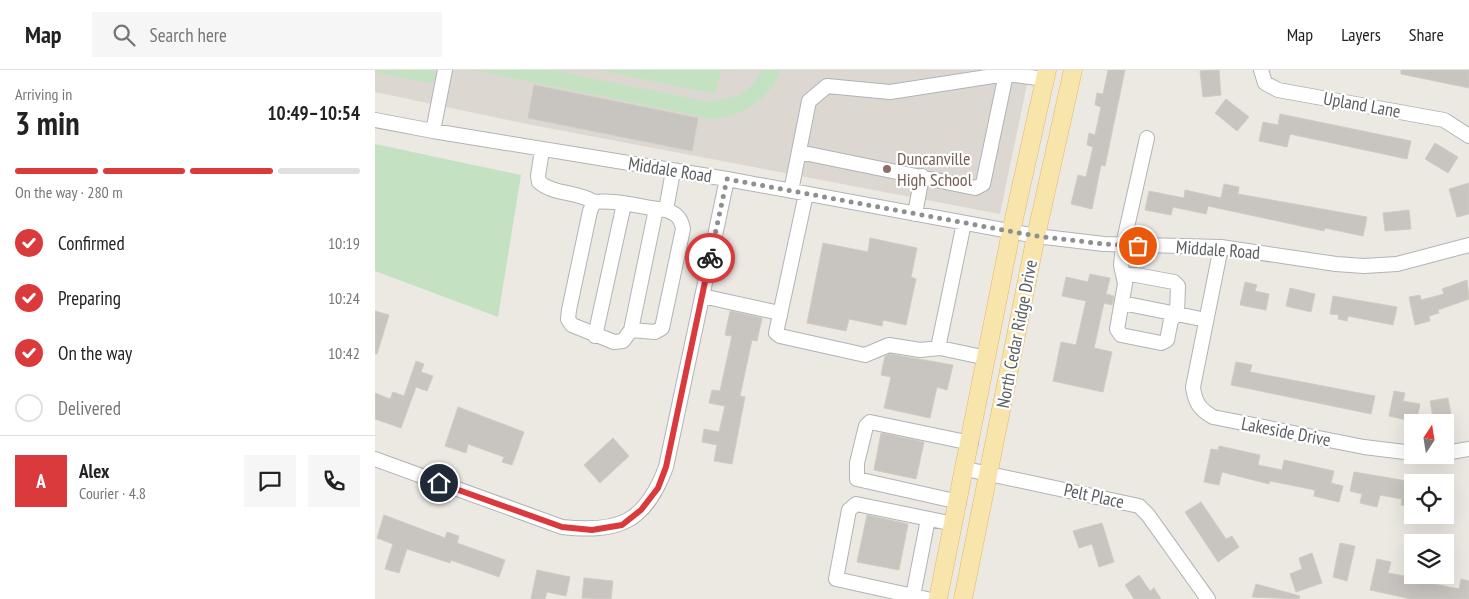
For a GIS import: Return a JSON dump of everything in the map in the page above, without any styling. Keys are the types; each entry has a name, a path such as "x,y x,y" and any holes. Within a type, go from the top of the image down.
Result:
{"main road":[{"name":"North Cedar Ridge Drive","path":"963,599 990,474 1036,236 1073,70"},
{"name":"North Cedar Ridge Drive","path":"939,599 1011,232 1046,74"}],"street":[{"path":"433,131 445,70"},
{"name":"Upland Lane","path":"1261,70 1265,83 1279,90 1444,120 1469,136"},
{"path":"791,191 809,100 827,86 905,92 1006,74 1046,74"},
{"path":"799,152 975,188 983,184 1006,74"},
{"name":"Middale Road","path":"375,120 542,150 727,179 1036,236 1123,245 1221,247 1336,264 1364,266 1397,264 1469,245"},
{"path":"1123,275 1136,275 1174,282 1178,286 1177,314 1171,320 1167,340 1161,343 1121,335 1117,329 1125,284 1123,275 1123,245 1147,138"},
{"path":"542,150 538,176 539,182 551,190 579,195 594,202 604,201 675,213 681,221 683,229 662,328 655,332 631,330"},
{"path":"594,202 588,220 568,319 578,329 595,336 614,342 623,341 631,330 661,210 673,171"},
{"path":"915,214 922,176"},
{"path":"375,459 562,527 592,530 622,525 641,510 658,488 666,467 727,179"},
{"path":"806,194 776,333 780,336 865,355 889,344 920,350 939,348 987,358"},
{"path":"595,336 624,204"},
{"path":"939,348 964,223"},
{"name":"Lakeside Drive","path":"1221,247 1193,386 1195,400 1203,411 1213,417 1364,447 1404,452"},
{"path":"702,296 775,312 780,316"},
{"path":"1122,303 1206,320"},
{"path":"959,502 857,479 857,463 866,426 870,422 971,443"},
{"path":"1454,452 1469,449"},
{"name":"Pelt Place","path":"966,469 1139,506 1148,515 1208,599"},
{"path":"927,599 836,579 849,510 857,504 954,524"},
{"path":"913,596 928,519"}],"shaded area":[{"name":"Duncanville High School","path":"375,70 1030,70 1000,214 527,124 375,92"}],"green space":[{"path":"375,70 436,70 433,84 375,72"},
{"path":"473,70 551,70 709,102 740,95 753,84 762,70 780,70 770,90 754,105 734,115 713,119"},
{"path":"598,70 721,70 716,94"},
{"path":"375,144 521,175 498,317 375,271"}],"building":[{"path":"1108,70 1125,70 1105,166 1101,165 1092,209 1071,204 1078,175 1086,177 1093,147 1087,145 1089,133 1095,135 1101,107 1095,105 1097,93 1103,94"},
{"path":"1219,70 1221,95 1203,97 1200,71"},
{"path":"1401,70 1469,70 1469,88 1401,74"},
{"path":"534,85 698,118 692,151 528,118"},
{"path":"1226,99 1249,117 1237,131 1215,113"},
{"path":"1280,114 1411,141 1407,159 1290,134 1287,147 1259,141 1263,122 1278,125"},
{"path":"1435,143 1458,157 1448,173 1425,159"},
{"path":"1469,183 1469,214 1457,217 1449,189"},
{"path":"1224,184 1239,187 1238,194 1367,217 1363,236 1325,228 1324,231 1208,206 1206,214 1173,207 1171,215 1145,210 1149,191 1184,198 1185,190 1221,198"},
{"path":"1409,210 1411,229 1385,231 1383,213"},
{"path":"870,238 917,248 911,277 916,279 906,325 883,320 882,326 849,319 846,331 807,323 823,243 868,252"},
{"path":"1090,274 1110,278 1106,294 1114,296 1112,305 1104,303 1094,348 1112,352 1103,392 1053,381 1061,342 1076,345 1086,301 1062,296 1066,277 1088,282"},
{"path":"1467,280 1469,299 1438,310 1439,313 1429,316 1430,321 1415,325 1409,297 1420,295 1421,300 1444,294 1442,289"},
{"path":"1245,282 1257,285 1255,291 1269,294 1266,310 1240,305"},
{"path":"1290,288 1315,294 1311,312 1286,306"},
{"path":"1333,296 1397,307 1393,325 1348,316 1347,321 1338,319 1339,315 1330,314"},
{"path":"375,311 389,315 377,354 375,354"},
{"path":"730,311 762,318 757,341 752,340 740,396 745,397 732,464 714,461 717,445 702,442 704,429 719,432 725,406 709,403 712,390 720,391 732,336 725,335"},
{"path":"890,354 953,365 947,390 937,387 930,418 884,408 891,377 881,375 885,356"},
{"path":"416,361 424,364 421,372 433,376 427,391 416,387 401,428 375,419 375,393 390,399 393,392 404,396"},
{"path":"1236,362 1252,365 1250,372 1375,396 1371,414 1231,385"},
{"path":"1394,391 1405,393 1403,401 1420,404 1418,414 1404,414 1404,419 1389,416"},
{"path":"1448,398 1451,414 1432,414 1430,401"},
{"path":"458,407 524,432 512,465 502,462 504,457 468,444 466,453 445,446"},
{"path":"881,433 924,442 916,479 874,470"},
{"path":"613,438 629,456 600,483 584,465"},
{"path":"1219,446 1260,455 1258,465 1282,470 1284,460 1334,471 1331,483 1343,486 1339,502 1314,496 1315,490 1270,481 1269,484 1222,472 1219,485 1204,482 1211,449 1218,450"},
{"path":"1354,472 1404,480 1404,506 1401,505 1402,499 1380,495 1377,507 1360,503 1362,494 1350,491"},
{"path":"1201,502 1226,539 1232,536 1239,547 1218,562 1185,512"},
{"path":"384,515 445,538 447,532 459,536 457,543 505,560 499,577 451,560 450,563 407,549 399,573 385,569 393,544 377,538"},
{"path":"867,515 908,524 899,570 857,562"},
{"path":"1102,523 1114,562 1099,567 1092,544 1079,548 1073,531"},
{"path":"1340,543 1355,546 1347,581 1333,577"},
{"path":"1312,553 1322,583 1296,592 1290,574 1302,569 1299,558"},
{"path":"1377,559 1391,562 1388,573 1404,576 1404,584 1434,584 1459,589 1461,579 1469,581 1469,599 1411,599 1370,590"},
{"path":"537,570 570,577 566,596 547,592 545,599 531,599"},
{"path":"1139,575 1150,591 1154,588 1161,599 1134,599 1125,585"},
{"path":"584,578 613,581 611,599 582,598"},
{"path":"1256,584 1300,596 1299,599 1252,597"}],"way so far":[{"path":"710,258 727,179 1036,236 1138,246"}],"place":[{"name":"Duncanville High School","path":"887,169"}],"route":[{"path":"439,483 562,527 592,530 622,525 641,510 658,488 666,467 710,258"}]}
